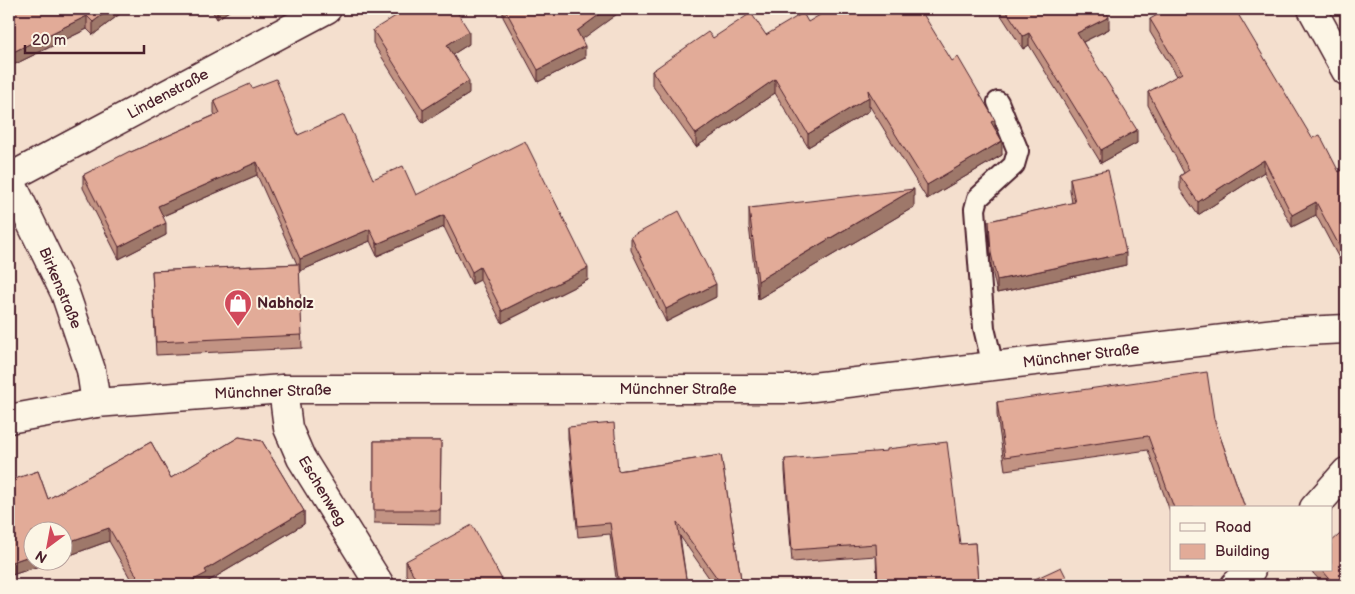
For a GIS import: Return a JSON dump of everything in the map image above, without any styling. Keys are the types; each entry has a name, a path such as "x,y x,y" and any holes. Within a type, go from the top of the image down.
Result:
{"main road":[{"name":"Lindenstraße","path":"9,178 327,9"},
{"path":"1312,9 1346,71"},
{"name":"Birkenstraße","path":"9,178 65,293 91,370 96,403"},
{"name":"Münchner Straße","path":"9,419 96,403 283,389 796,389 1283,332 1346,329"},
{"name":"Eschenweg","path":"283,389 288,428 301,458 380,585"},
{"path":"1316,506 1346,472"},
{"path":"1235,585 1249,572"}],"lane":[{"path":"993,366 984,328 975,209 978,198 1014,165 1018,151 998,102"}],"building":[{"path":"9,9 110,9 93,22 87,16 9,54"},
{"path":"407,9 455,9 469,31 447,45 469,81 423,110 373,30"},
{"path":"505,9 607,9 577,31 585,46 538,70"},
{"path":"830,9 920,9 952,61 958,57 995,120 991,122 1002,141 927,185 868,90 869,97 808,134 775,79 696,134 652,71 708,32 713,38 751,13 766,35 803,13 808,22"},
{"path":"1005,9 1105,9 1109,17 1077,33 1137,130 1101,150 1029,33 1023,36"},
{"path":"1168,9 1235,9 1312,138 1320,135 1339,172 1346,168 1346,247 1341,249 1316,202 1292,215 1264,160 1198,202 1180,176 1189,170 1148,92 1182,73 1150,19"},
{"path":"276,79 298,135 344,115 373,179 403,166 416,195 525,141 588,268 502,311 480,267 472,272 444,215 377,244 370,229 300,259 257,162 158,206 166,223 119,247 83,175 130,151 220,113 214,100 250,84 252,88"},
{"path":"1108,170 1126,253 997,280 991,253 989,221 1075,202 1070,178"},
{"path":"914,189 839,233 758,281 749,208"},
{"path":"679,211 716,284 666,309 631,237"},
{"path":"299,264 302,335 156,342 152,271"},
{"path":"9,287 14,296 9,299"},
{"path":"1207,372 1214,419 1244,506 1173,506 1148,436 1005,457 997,402"},
{"path":"614,423 618,471 721,455 742,585 722,585 677,522 687,585 619,585 610,523 578,526 568,427"},
{"path":"239,437 262,441 304,511 205,570 207,573 184,585 142,585 109,528 72,541 72,522 22,522 22,558 9,563 9,481 38,471 48,499 151,442 171,478"},
{"path":"374,441 441,441 440,510 374,510"},
{"path":"947,442 960,544 975,543 978,582 939,585 878,585 876,544 792,550 785,459 887,451 887,449"},
{"path":"472,525 505,585 419,585 406,561"},
{"path":"1346,529 1346,585 1335,585 1324,572 1332,572 1332,541"},
{"path":"1061,567 1070,585 1022,585"}],"place":[{"name":"Nabholz","path":"238,327"}]}
